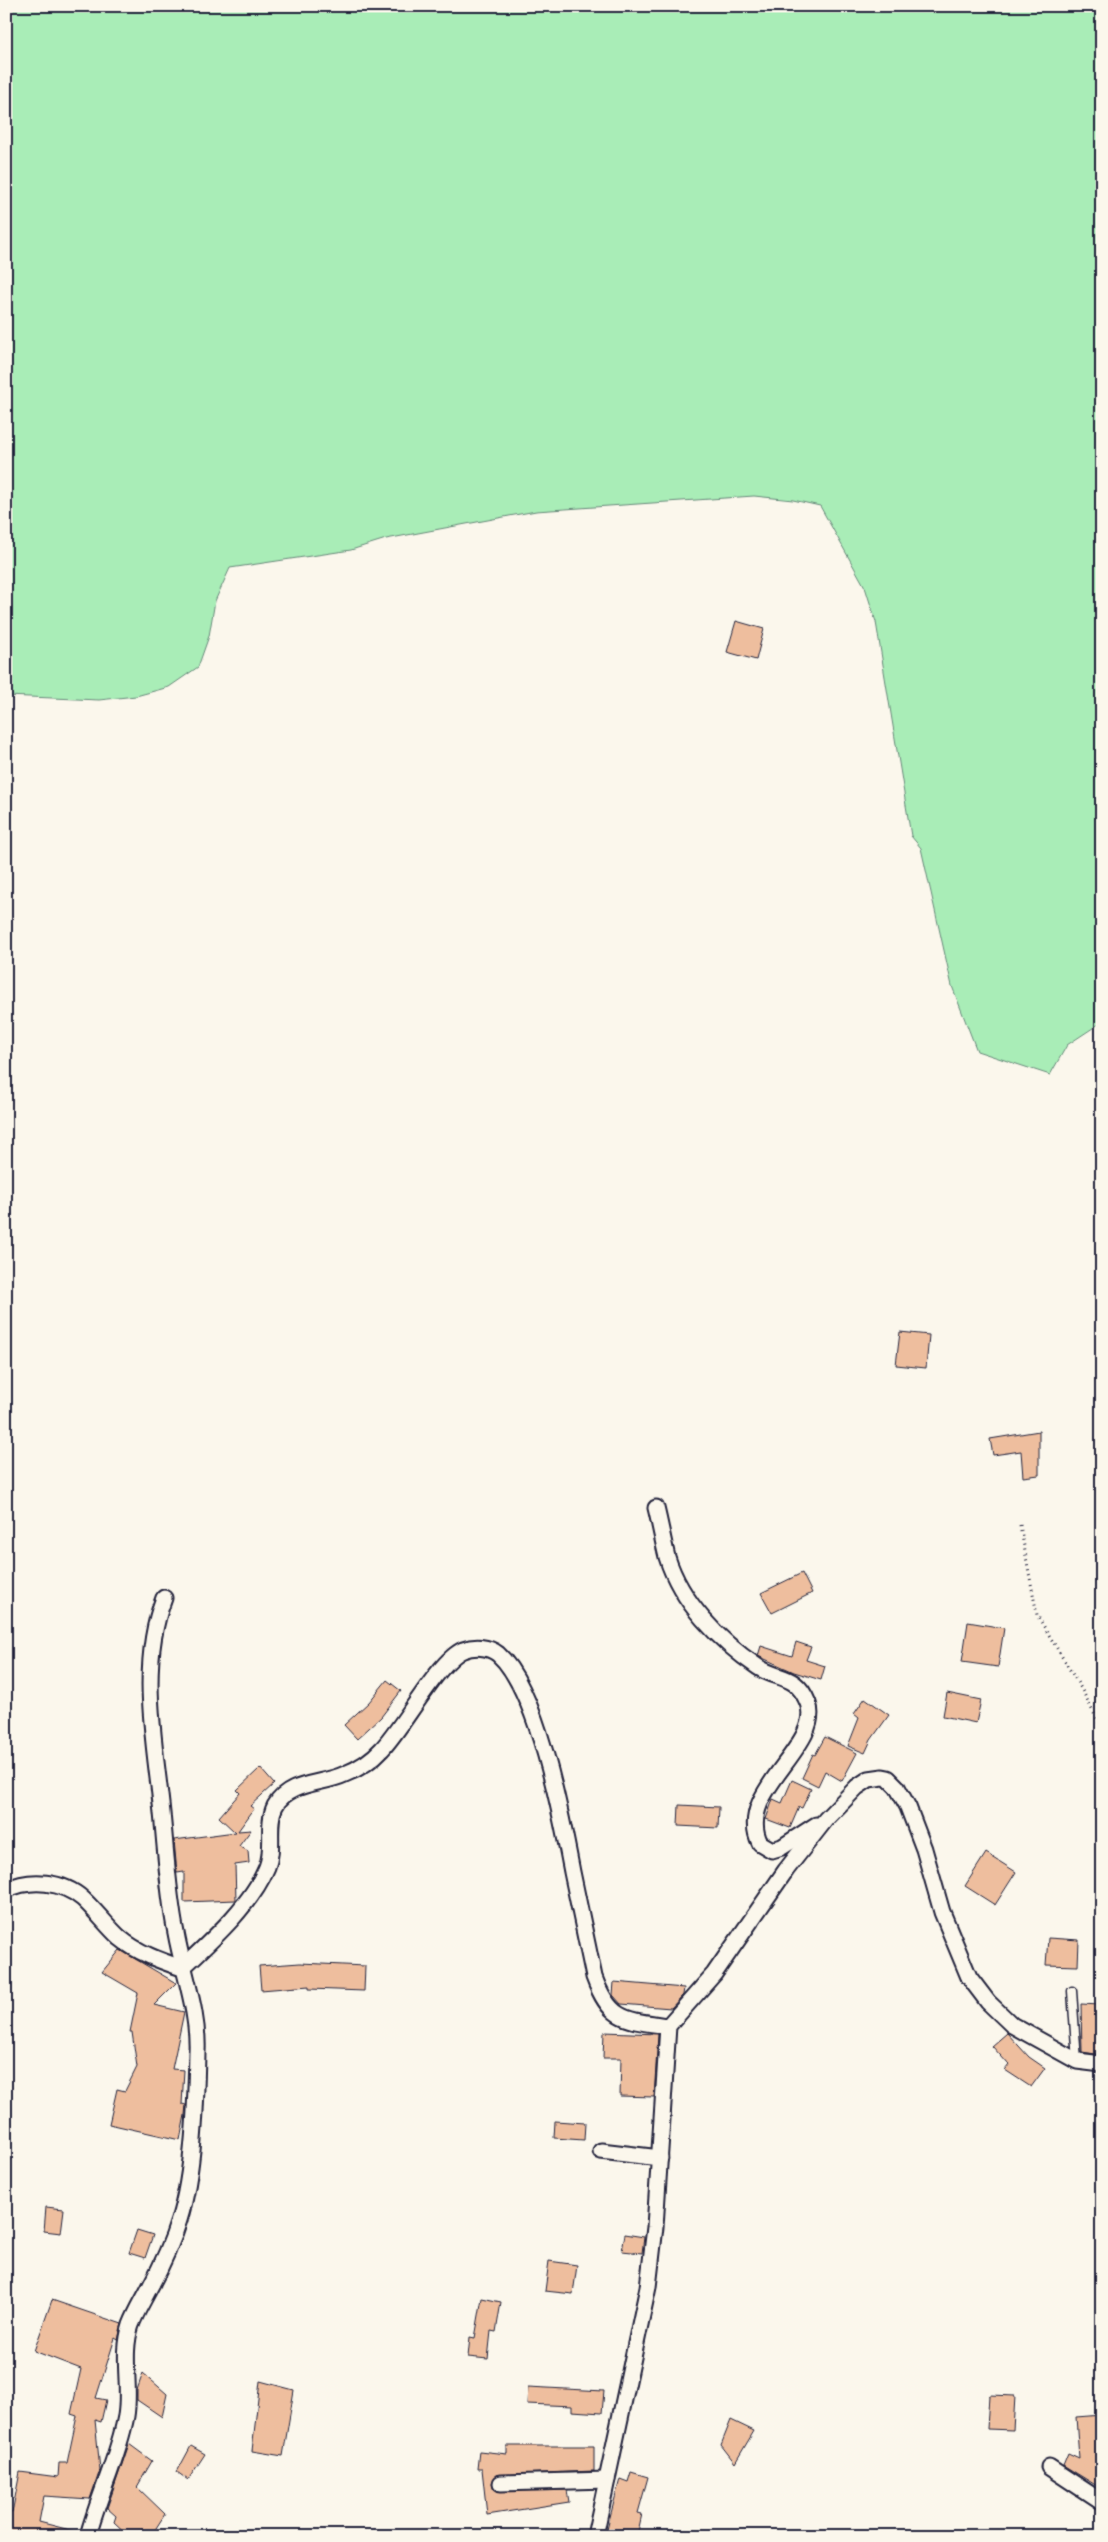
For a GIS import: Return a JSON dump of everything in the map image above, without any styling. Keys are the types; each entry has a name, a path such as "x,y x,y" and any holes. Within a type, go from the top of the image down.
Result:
{"street":[{"path":"656,1508 668,1558 690,1602 715,1632 759,1668 788,1678 800,1690 808,1703 808,1728 770,1784 760,1806 754,1825 760,1843 772,1850 782,1847 826,1819"},
{"path":"88,2536 97,2502 105,2487 119,2447 126,2417 129,2390 126,2349 131,2324 162,2265 180,2219 190,2159 198,2049 194,2015 182,1968 174,1921 151,1709 152,1646 156,1619 164,1598"},
{"path":"182,1968 228,1925 261,1879 270,1856 275,1807 284,1796 297,1787 344,1775 365,1764 382,1750 406,1720 443,1665 452,1656 464,1650 484,1647 499,1655 519,1685 543,1748 565,1830 594,1978 600,1994 609,2008 625,2019 668,2026"},
{"path":"596,2536 648,2287 660,2158 668,2026 714,1974 786,1870 826,1819 846,1798 869,1779 883,1777 892,1781 908,1807 942,1912 969,1977 998,2014 1012,2024 1077,2060 1102,2064"},
{"path":"6,1890 26,1884 38,1883 51,1884 74,1892 121,1938 158,1960 182,1968"},
{"path":"601,2151 660,2158"},
{"path":"1049,2467 1102,2502"},
{"path":"501,2483 607,2480"}],"lane":[{"path":"1072,1991 1077,2060"}],"path":[{"path":"6,164 12,168 6,182"},
{"path":"1020,1525 1036,1615 1082,1690 1102,1729"}],"green space":[{"path":"6,6 1102,6 1102,1022 1067,1045 1050,1075 977,1051 952,986 921,848 911,836 876,622 865,587 820,506 793,500 754,496 536,511 386,539 351,550 230,568 215,601 209,636 198,667 169,687 136,696 99,700 6,696"}],"building":[{"path":"736,621 764,629 756,660 727,652"},
{"path":"900,1332 929,1335 926,1368 896,1365"},
{"path":"1039,1431 1039,1475 1023,1477 1021,1451 993,1455 990,1439"},
{"path":"802,1573 812,1593 772,1613 761,1593"},
{"path":"968,1622 1004,1628 998,1667 962,1662"},
{"path":"796,1642 811,1647 806,1660 825,1666 821,1680 794,1672 758,1656 761,1646 792,1656"},
{"path":"387,1680 401,1691 381,1717 357,1739 344,1725 369,1702"},
{"path":"947,1693 981,1700 976,1723 943,1716"},
{"path":"865,1698 889,1715 871,1740 865,1753 848,1746 859,1718 854,1714"},
{"path":"825,1737 857,1753 842,1781 825,1771 818,1786 802,1778 813,1754 815,1755"},
{"path":"260,1768 274,1784 250,1806 254,1809 238,1831 251,1830 239,1846 248,1851 249,1863 235,1865 236,1900 184,1902 184,1872 177,1873 174,1840 235,1832 219,1817 240,1793 237,1790"},
{"path":"792,1780 811,1789 802,1808 799,1807 790,1828 766,1819 773,1799 782,1803"},
{"path":"679,1805 719,1807 718,1828 678,1826"},
{"path":"986,1853 1016,1872 995,1905 965,1886"},
{"path":"1048,1938 1079,1940 1078,1966 1046,1965"},
{"path":"120,1950 176,1983 154,2005 184,2012 172,2069 184,2070 182,2104 186,2105 180,2140 109,2124 117,2089 125,2091 137,2067 132,2032 130,2032 138,1993 102,1972"},
{"path":"300,1963 365,1966 364,1991 309,1989 309,1986 261,1990 259,1966"},
{"path":"614,1982 684,1988 683,1995 671,2008 621,2004 613,1995"},
{"path":"1081,2004 1100,2005 1102,2055 1082,2052"},
{"path":"604,2032 658,2034 654,2097 620,2096 621,2058 603,2058"},
{"path":"1007,2033 1029,2057 1045,2068 1031,2087 1005,2070 1009,2065 992,2046"},
{"path":"555,2121 585,2123 584,2140 554,2138"},
{"path":"46,2207 64,2209 61,2233 44,2231"},
{"path":"137,2230 153,2235 145,2258 129,2253"},
{"path":"625,2234 644,2237 642,2253 622,2251"},
{"path":"549,2261 577,2265 573,2294 545,2291"},
{"path":"482,2298 501,2302 496,2332 491,2331 488,2359 468,2357 470,2337 475,2338"},
{"path":"52,2300 122,2324 118,2340 115,2338 96,2398 106,2400 101,2422 95,2420 100,2470 90,2499 44,2496 39,2522 74,2531 73,2536 6,2536 6,2511 12,2513 20,2472 58,2477 59,2463 67,2463 77,2416 71,2414 81,2369 34,2351"},
{"path":"143,2373 167,2394 162,2417 137,2400 137,2390"},
{"path":"260,2381 294,2390 283,2456 252,2451"},
{"path":"528,2387 604,2391 602,2413 572,2411 572,2406 527,2404"},
{"path":"989,2395 1015,2396 1013,2430 987,2429"},
{"path":"1102,2415 1102,2489 1063,2465 1068,2453 1079,2458 1076,2417"},
{"path":"731,2420 754,2431 735,2463 721,2445"},
{"path":"129,2444 152,2461 137,2487 165,2514 151,2536 129,2536 114,2522 116,2516 107,2508"},
{"path":"191,2446 205,2454 188,2480 177,2472"},
{"path":"507,2446 594,2446 594,2471 497,2475 492,2483 497,2491 567,2490 569,2502 487,2515 482,2469 477,2469 479,2451 507,2454"},
{"path":"631,2472 648,2477 638,2513 642,2514 637,2536 605,2536 620,2479 628,2482"}]}
